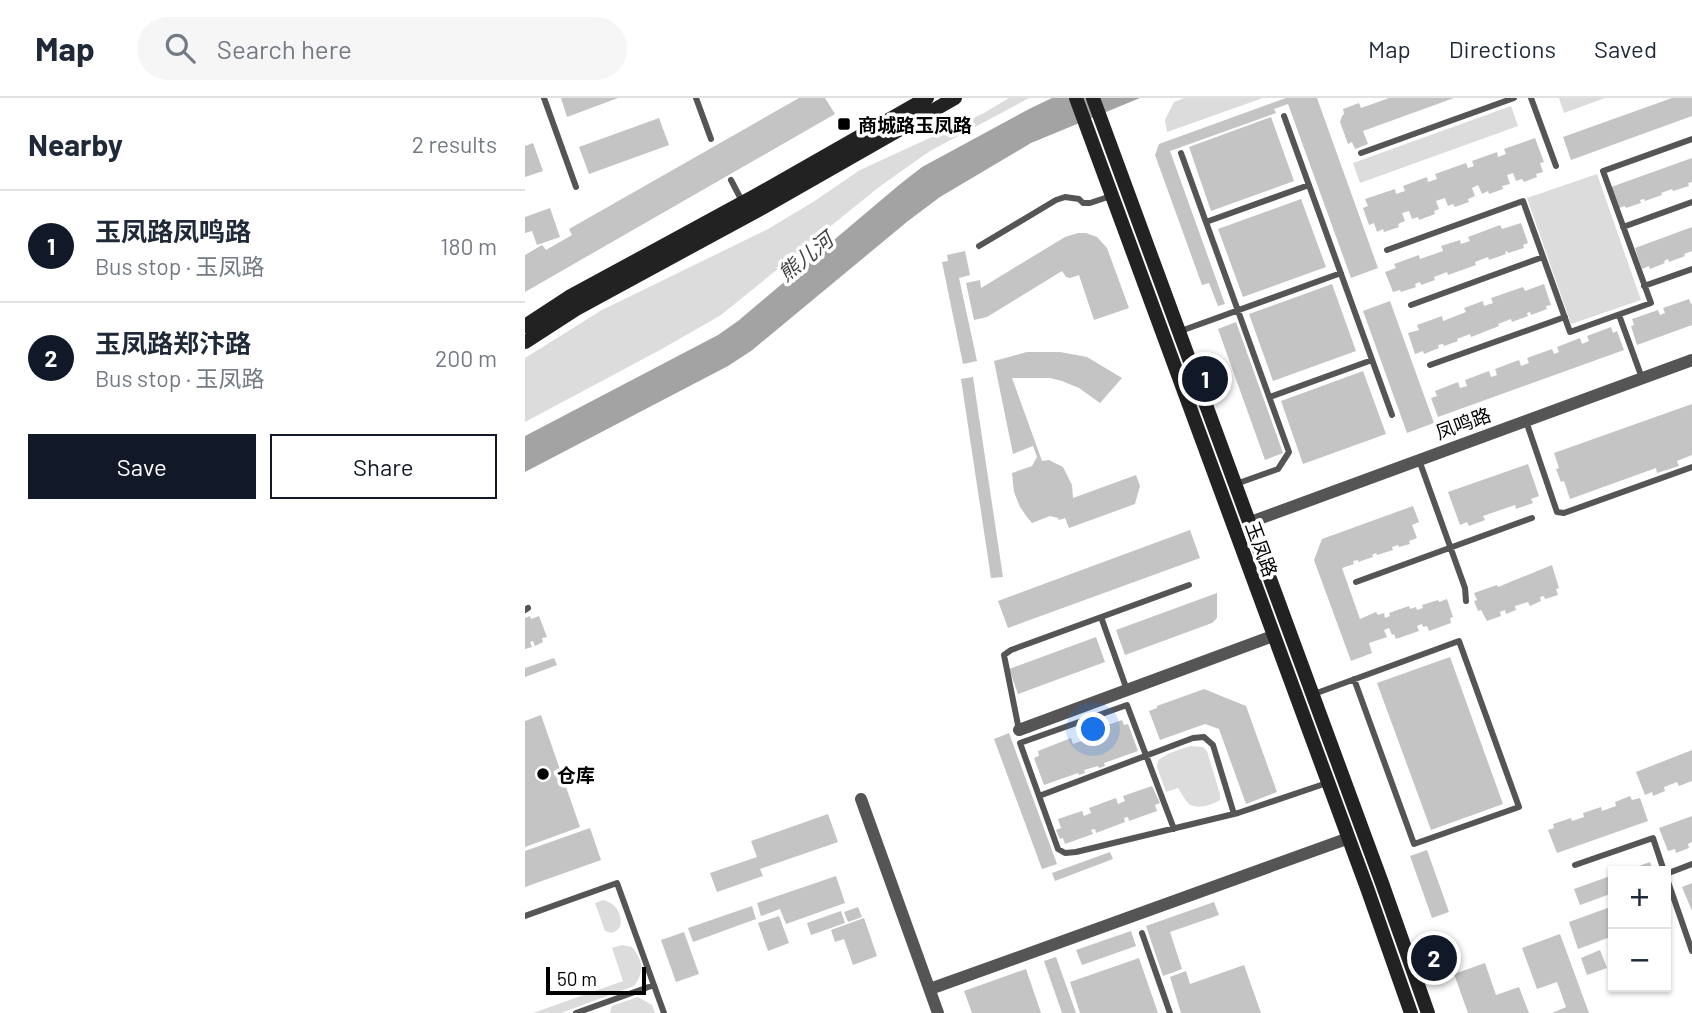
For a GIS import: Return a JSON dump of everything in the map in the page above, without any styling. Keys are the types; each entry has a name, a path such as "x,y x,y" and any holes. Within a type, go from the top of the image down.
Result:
{"street":[{"path":"525,326 569,297 743,203 927,98"},
{"path":"525,342 576,309 762,208 955,98"},
{"name":"玉凤路","path":"1076,98 1411,1013"},
{"name":"玉凤路","path":"1093,98 1428,1013"},
{"name":"凤鸣路","path":"1248,523 1692,360"},
{"path":"1019,730 1273,636"},
{"path":"861,799 938,1013"},
{"path":"930,989 1349,838"}],"lane":[{"path":"544,98 576,187"},
{"path":"696,98 711,139"},
{"path":"1361,153 1514,98"},
{"path":"1531,98 1556,166"},
{"path":"1284,116 1392,415"},
{"path":"1387,250 1523,201 1570,332 1619,315 1651,303 1603,171 1692,139"},
{"path":"1181,153 1289,452 1278,468 1234,484"},
{"path":"731,180 743,203"},
{"path":"1206,222 1309,185"},
{"path":"979,246 1056,200 1065,197 1090,204 1112,196"},
{"path":"1623,227 1692,202"},
{"path":"1411,304 1543,257"},
{"path":"1644,286 1692,269"},
{"path":"1178,332 1341,273"},
{"path":"1619,315 1642,379"},
{"path":"1430,365 1565,317"},
{"path":"1270,397 1373,360"},
{"path":"1526,421 1557,512 1564,513 1692,467"},
{"path":"1419,460 1465,588 1466,601"},
{"path":"1356,582 1532,518"},
{"path":"1019,730 1004,655 1011,650 1189,585"},
{"path":"1101,617 1127,690"},
{"path":"1312,695 1355,679 1459,641 1519,807 1414,844 1355,679"},
{"path":"1174,829 1127,705 1020,743 1058,849 1065,853 1076,852 1174,829 1234,814 1328,782"},
{"path":"1039,796 1193,738 1204,737 1213,745 1234,814"},
{"path":"1575,865 1653,838 1662,866"},
{"path":"1671,872 1692,864"},
{"path":"525,916 617,883 664,1013"},
{"path":"1671,891 1692,951"},
{"path":"1142,933 1170,1013"},
{"path":"576,1013 654,985"}],"shaded area":[{"path":"1009,98 1029,98 930,151 879,187 721,315 525,422 525,358 602,310 768,229 860,170 984,113"},
{"path":"1052,98 1140,98 1031,143 940,197 751,351 728,366 525,472 525,436 718,335 922,167"},
{"path":"1184,98 1263,98 1167,132 1165,120 1174,102"},
{"path":"1559,98 1605,98 1564,113"},
{"path":"1511,106 1518,126 1360,183 1353,163"},
{"path":"1597,174 1641,300 1571,324 1527,198"},
{"path":"1190,746 1203,747 1207,751 1220,794 1220,800 1213,804 1192,806 1178,788 1166,792 1157,767 1158,760"},
{"path":"603,900 615,906 620,918 620,927 611,933 605,931 595,903"},
{"path":"622,945 632,947 639,957 641,971 634,986 561,1013 533,1013 623,981 612,948"},
{"path":"638,997 652,1005 655,1013 610,1013 612,1006"}],"building":[{"path":"561,98 618,98 567,117"},
{"path":"799,98 825,98 835,114 525,292 525,255 542,245 546,250 572,235 569,229"},
{"path":"1286,98 1317,98 1378,268 1351,278 1288,104 1274,109 1276,113 1170,151 1225,304 1218,306 1209,283 1202,285 1155,155 1159,144"},
{"path":"1389,98 1454,98 1363,131 1368,144 1355,149 1352,142 1348,144 1340,122 1343,109 1359,103 1361,108"},
{"path":"1672,98 1692,98 1692,116 1571,160 1563,137"},
{"path":"1271,117 1294,181 1211,211 1189,147"},
{"path":"659,118 669,145 589,174 579,147"},
{"path":"1535,138 1544,162 1540,163 1543,172 1536,174 1537,177 1524,182 1522,179 1516,181 1513,173 1507,175 1510,184 1489,194 1488,191 1482,194 1478,185 1472,188 1475,196 1468,199 1469,202 1455,207 1453,204 1448,206 1445,198 1436,201 1439,209 1434,211 1435,214 1419,220 1418,217 1412,219 1409,211 1402,213 1405,221 1398,224 1399,227 1384,232 1383,229 1377,232 1374,223 1369,225 1363,208 1368,206 1365,199 1395,189 1396,194 1405,191 1403,186 1427,177 1428,182 1437,179 1435,174 1466,163 1468,168 1474,166 1472,161 1497,152 1498,157 1506,154 1504,149"},
{"path":"533,143 543,171 525,177 525,146"},
{"path":"1692,158 1692,182 1688,183 1689,186 1673,191 1672,189 1645,201 1640,200 1641,203 1619,208 1611,187"},
{"path":"1301,199 1326,267 1243,297 1218,229"},
{"path":"550,208 560,237 537,245 532,231 525,233 525,217"},
{"path":"1521,223 1528,243 1523,245 1524,248 1508,253 1507,251 1506,254 1489,260 1488,257 1475,262 1476,265 1448,275 1447,272 1434,277 1435,280 1421,285 1420,282 1415,284 1416,287 1401,292 1393,292 1385,272 1396,268 1394,264 1419,255 1420,259 1443,251 1441,246 1460,240 1461,244 1470,241 1468,237 1500,225 1502,229"},
{"path":"1692,227 1692,251 1669,262 1668,259 1650,269 1649,266 1642,269 1635,248"},
{"path":"1078,233 1097,237 1107,248 1129,308 1094,320 1079,275 1070,278 1062,271 987,317 974,320 966,283 980,280 981,288 1065,237"},
{"path":"965,251 970,275 959,278 977,361 963,364 942,262 948,261 947,255"},
{"path":"1332,284 1356,351 1273,381 1249,314"},
{"path":"1544,284 1551,305 1546,306 1547,309 1531,315 1530,312 1527,313 1528,316 1512,322 1511,319 1444,346 1438,345 1439,348 1424,354 1423,351 1415,354 1408,333 1419,330 1417,325 1442,316 1443,321 1466,312 1464,308 1483,301 1484,306 1493,303 1491,298 1523,287 1525,291"},
{"path":"1689,299 1692,304 1692,325 1637,345 1631,326 1634,325 1632,319 1658,310 1660,315 1665,313 1663,308"},
{"path":"1390,301 1434,423 1407,433 1363,311"},
{"path":"1236,322 1283,453 1265,460 1218,329"},
{"path":"1611,327 1613,333 1617,331 1624,350 1438,417 1431,398 1437,396 1435,391 1458,382 1460,388 1467,386 1465,380 1489,371 1491,377 1497,375 1495,369 1519,360 1521,366 1529,363 1527,358 1552,349 1554,354 1559,352 1557,347 1580,338 1582,344 1589,341 1587,336"},
{"path":"1027,352 1060,352 1087,357 1122,378 1100,403 1079,388 1062,381 1050,378 1012,378 1042,461 1049,460 1063,467 1072,485 1073,498 1136,475 1140,486 1135,504 1069,528 1065,518 1059,520 1050,516 1032,523 1027,517 1014,492 1012,473 1032,466 1037,457 1033,446 1013,454 994,361"},
{"path":"1363,371 1386,434 1303,464 1281,401"},
{"path":"973,377 1003,577 991,578 961,379"},
{"path":"1692,404 1692,455 1677,461 1679,466 1657,473 1656,468 1570,499 1564,481 1561,482 1556,469 1559,468 1554,453"},
{"path":"1528,464 1539,496 1531,499 1533,503 1516,509 1515,505 1483,516 1485,520 1469,526 1467,522 1460,525 1448,492"},
{"path":"1413,506 1419,522 1412,525 1417,538 1409,541 1410,544 1392,547 1393,550 1377,555 1376,553 1373,557 1358,562 1353,561 1354,564 1342,568 1360,619 1376,612 1378,615 1384,613 1385,618 1390,616 1389,613 1409,606 1410,609 1416,607 1417,610 1423,608 1422,605 1447,599 1453,617 1450,618 1451,623 1429,631 1427,626 1423,627 1422,624 1417,626 1419,631 1396,639 1389,628 1384,630 1387,637 1369,643 1372,653 1351,661 1314,560 1322,539"},
{"path":"1190,530 1200,558 1008,628 998,601"},
{"path":"1552,565 1559,588 1556,589 1558,595 1545,599 1544,596 1540,597 1541,601 1530,606 1528,602 1515,606 1516,610 1506,614 1505,610 1500,612 1501,616 1487,621 1481,610 1478,611 1474,593 1497,585 1498,587"},
{"path":"1217,593 1217,618 1212,623 1125,655 1116,630"},
{"path":"530,616 531,619 539,616 547,637 542,638 543,642 535,646 533,641 530,642 532,647 525,649 525,618"},
{"path":"1096,637 1105,662 1018,694 1009,669"},
{"path":"1450,657 1503,804 1431,830 1377,683"},
{"path":"554,658 557,665 525,677 525,668"},
{"path":"1204,689 1246,706 1277,792 1246,804 1219,729 1205,724 1160,740 1149,711"},
{"name":"仓库","path":"541,715 580,827 525,847 525,721"},
{"path":"1122,720 1124,725 1128,724 1138,751 1104,763 1105,766 1084,770 1085,773 1044,785 1034,758 1039,756 1038,751 1071,738 1073,744 1090,738 1088,732"},
{"path":"1009,733 1057,864 1042,869 994,739"},
{"path":"1692,750 1692,781 1679,786 1677,782 1664,787 1665,791 1653,796 1652,792 1645,795 1636,772"},
{"path":"1152,786 1160,803 1155,805 1157,811 1129,821 1128,817 1124,818 1125,822 1096,833 1095,829 1091,830 1093,834 1065,844 1063,838 1060,839 1056,830 1061,828 1058,819 1082,811 1084,816 1091,813 1089,808 1116,798 1118,804 1125,801 1123,796"},
{"path":"1630,796 1632,800 1640,798 1648,821 1557,853 1548,830 1554,828 1553,824 1584,817 1583,813 1601,807 1602,811 1616,806 1615,802"},
{"path":"828,814 838,842 760,869 763,876 717,892 710,873 757,857 751,841"},
{"path":"1692,816 1692,842 1688,844 1689,848 1676,853 1675,849 1668,851 1659,828"},
{"path":"590,828 601,860 525,887 525,851"},
{"path":"1427,850 1449,912 1432,918 1410,856"},
{"path":"1110,852 1113,859 1055,881 1052,873"},
{"path":"836,876 845,903 786,924 780,909 761,916 757,903"},
{"path":"1608,877 1608,895 1580,905 1574,889"},
{"path":"1692,883 1692,911 1682,887"},
{"path":"1214,902 1219,915 1170,932 1182,969 1163,976 1146,926"},
{"path":"752,906 756,919 693,942 688,928"},
{"path":"858,907 862,917 848,922 844,912"},
{"path":"1608,908 1608,938 1578,949 1569,922"},
{"path":"841,911 845,923 811,935 807,923"},
{"path":"779,916 789,943 768,951 758,923"},
{"path":"864,918 877,956 853,965 844,939 835,942 831,930"},
{"path":"1131,931 1136,946 1082,965 1076,950"},
{"path":"684,932 699,974 676,982 661,940"},
{"path":"1560,934 1589,1013 1552,1013 1566,1007 1557,982 1537,989 1522,948"},
{"path":"1600,950 1607,968 1587,975 1581,958"},
{"path":"1056,957 1076,1013 1062,1013 1044,961"},
{"path":"1139,958 1158,1013 1080,1013 1070,982"},
{"path":"1485,963 1496,995 1519,987 1529,1013 1468,1013 1454,974"},
{"path":"1244,965 1261,1013 1181,1013 1170,977 1186,971 1190,984"},
{"path":"1026,969 1041,1013 972,1013 964,991"}],"place":[{"name":"商城路玉凤路","path":"844,124"},
{"name":"玉凤路凤鸣路","path":"1205,379"},
{"name":"仓库","path":"543,774"},
{"name":"玉凤路郑汴路","path":"1434,958"}],"water label":[{"name":"熊儿河","path":"805,256"}]}
